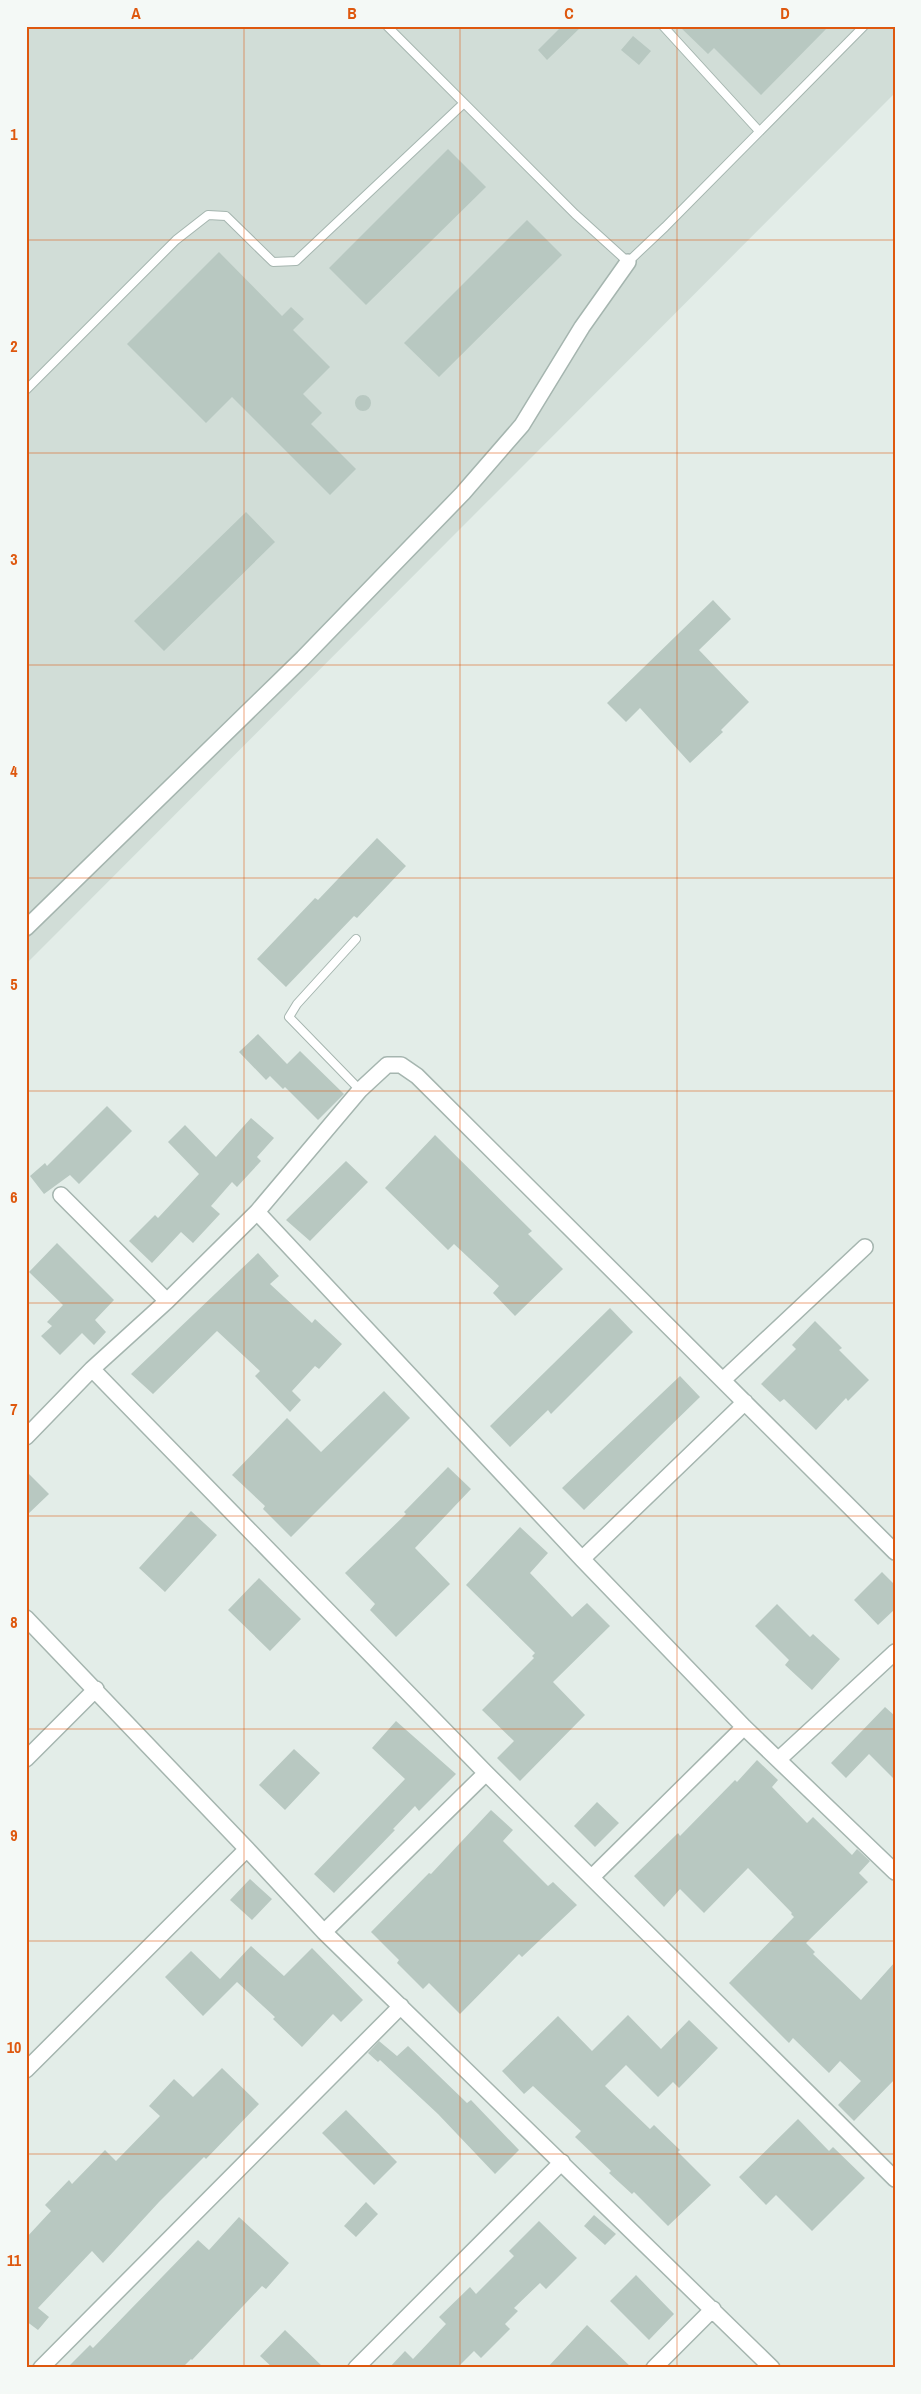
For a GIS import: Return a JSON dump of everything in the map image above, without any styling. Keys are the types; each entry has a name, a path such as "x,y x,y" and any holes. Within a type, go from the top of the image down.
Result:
{"street":[{"path":"26,928 303,658 463,493 522,424 582,327 628,262"},
{"path":"26,1437 92,1369 167,1301 257,1212 360,1090 387,1065 401,1065 416,1076 895,1552"},
{"path":"61,1195 167,1301"},
{"path":"257,1212 582,1559 744,1727 895,1872"},
{"path":"723,1380 865,1247"},
{"path":"92,1369 486,1773 895,2179"},
{"path":"582,1559 745,1402"},
{"path":"26,1618 96,1689 324,1932 772,2368"},
{"path":"779,1759 895,1652"},
{"path":"26,1759 96,1689"},
{"path":"592,1877 744,1727"},
{"path":"324,1932 486,1773"},
{"path":"26,2070 247,1849"},
{"path":"41,2368 401,2006"},
{"path":"356,2368 562,2162"},
{"path":"654,2368 713,2309"}],"lane":[{"path":"387,26 575,214 628,262 864,26"},
{"path":"663,26 759,131"},
{"path":"26,390 176,240 208,215 226,216 273,262 296,261 464,103"},
{"path":"356,939 297,1004 289,1017 360,1090"}],"shaded area":[{"path":"26,26 895,26 895,93 26,964"}],"building":[{"path":"562,26 582,26 547,60 538,50"},
{"path":"679,26 829,26 761,95 714,48 708,54"},
{"path":"633,36 651,51 639,65 621,50"},
{"path":"448,149 486,187 366,305 329,268"},
{"path":"527,220 562,255 439,377 404,343"},
{"path":"219,252 282,316 291,307 304,319 293,330 330,367 303,394 322,413 311,424 356,469 330,495 232,397 206,423 127,344"},
{"path":"360,395 366,395 371,400 369,409 360,411 355,406 355,400"},
{"path":"246,512 275,542 164,651 134,621"},
{"path":"713,600 731,619 699,650 749,702 721,730 723,732 690,763 640,708 626,722 607,703"},
{"path":"377,838 406,866 357,918 354,916 286,987 257,959 315,898 318,900"},
{"path":"258,1034 287,1064 300,1051 344,1094 318,1120 285,1087 283,1089 270,1076 266,1080 239,1052"},
{"path":"107,1106 132,1131 79,1184 70,1175 44,1194 30,1176 45,1163 47,1166"},
{"path":"251,1118 274,1138 257,1157 261,1161 237,1187 232,1182 211,1206 220,1214 193,1243 181,1232 152,1263 129,1241 155,1215 158,1218 199,1174 168,1142 185,1125 216,1157"},
{"path":"435,1135 532,1231 528,1234 563,1269 515,1316 493,1293 499,1286 454,1244 448,1250 385,1188"},
{"path":"346,1161 368,1182 310,1241 286,1220"},
{"path":"57,1243 114,1300 95,1320 106,1332 94,1345 82,1333 60,1355 41,1336 52,1326 47,1322 63,1305 29,1272"},
{"path":"258,1253 279,1276 270,1284 312,1323 315,1319 342,1344 319,1369 315,1366 292,1391 301,1400 290,1412 255,1376 260,1371 217,1331 153,1394 131,1374"},
{"path":"610,1308 633,1332 551,1414 548,1410 510,1447 490,1426"},
{"path":"815,1321 842,1348 839,1350 869,1380 848,1401 846,1398 816,1430 784,1399 780,1402 761,1384 796,1349 792,1345"},
{"path":"680,1376 700,1397 584,1510 562,1488"},
{"path":"384,1391 410,1418 291,1537 263,1509 265,1506 232,1475 287,1418 321,1452"},
{"path":"448,1467 471,1489 415,1548 450,1584 396,1637 370,1610 375,1604 345,1573 406,1514 404,1512"},
{"path":"26,1471 49,1494 26,1516"},
{"path":"191,1511 217,1535 165,1592 139,1568"},
{"path":"520,1527 548,1553 530,1573 572,1617 587,1603 610,1626 553,1682 585,1715 520,1781 497,1758 514,1741 482,1710 534,1658 532,1656 535,1653 466,1585"},
{"path":"882,1572 895,1585 895,1609 878,1625 854,1600"},
{"path":"259,1578 301,1619 270,1651 228,1610"},
{"path":"777,1604 810,1637 813,1634 840,1659 812,1690 785,1665 789,1660 755,1626"},
{"path":"885,1707 895,1716 895,1780 869,1754 846,1778 831,1763"},
{"path":"396,1721 456,1774 419,1811 415,1806 393,1829 395,1830 334,1893 314,1874 405,1779 372,1748"},
{"path":"294,1749 320,1773 285,1810 259,1785"},
{"path":"757,1760 778,1780 772,1787 807,1823 813,1817 852,1855 857,1849 870,1861 859,1873 868,1882 806,1943 815,1952 813,1954 861,2000 895,1962 895,2079 854,2121 838,2105 861,2081 840,2061 829,2073 793,2038 789,2043 729,1983 794,1917 792,1913 748,1868 704,1913 680,1889 664,1907 634,1876 678,1833 680,1836 735,1780 737,1782"},
{"path":"597,1802 619,1823 595,1847 574,1826"},
{"path":"491,1810 513,1830 503,1841 548,1886 553,1882 577,1905 522,1957 519,1954 460,2014 429,1983 423,1989 397,1963 399,1960 371,1932 429,1873 431,1874"},
{"path":"250,1879 272,1899 252,1920 230,1900"},
{"path":"251,1946 284,1976 312,1948 363,2000 341,2022 333,2014 302,2047 273,2019 275,2017 237,1982 203,2016 165,1977 191,1951 220,1979"},
{"path":"628,2015 661,2049 689,2020 718,2048 679,2088 673,2082 658,2097 626,2065 605,2086 650,2129 654,2125 680,2150 678,2152 711,2185 668,2226 634,2192 632,2194 609,2173 611,2171 575,2137 581,2131 533,2086 524,2094 502,2071 558,2016 592,2051"},
{"path":"379,2041 397,2056 408,2046 467,2103 471,2100 519,2150 495,2174 438,2114 380,2060 378,2062 368,2053"},
{"path":"222,2068 259,2104 206,2159 204,2157 159,2202 103,2263 92,2251 38,2308 49,2317 38,2330 26,2321 26,2238 51,2211 45,2205 69,2180 72,2184 105,2150 116,2161 160,2116 149,2106 174,2079 193,2097"},
{"path":"346,2110 397,2162 374,2185 322,2133"},
{"path":"798,2119 829,2151 833,2147 865,2178 812,2231 776,2195 766,2205 739,2177"},
{"path":"366,2202 378,2214 356,2237 344,2226"},
{"path":"594,2215 616,2234 605,2245 584,2226"},
{"path":"239,2217 289,2263 266,2289 262,2286 192,2360 182,2368 67,2368 90,2345 93,2348 198,2240 209,2250"},
{"path":"539,2221 577,2258 546,2289 540,2283 514,2308 518,2311 505,2324 510,2329 481,2358 474,2351 457,2368 389,2368 405,2351 413,2359 446,2324 439,2317 470,2287 476,2294 514,2256 509,2251"},
{"path":"636,2275 674,2314 649,2340 610,2301"},
{"path":"587,2325 632,2368 547,2368"},
{"path":"285,2330 324,2368 273,2368 260,2356"}]}
